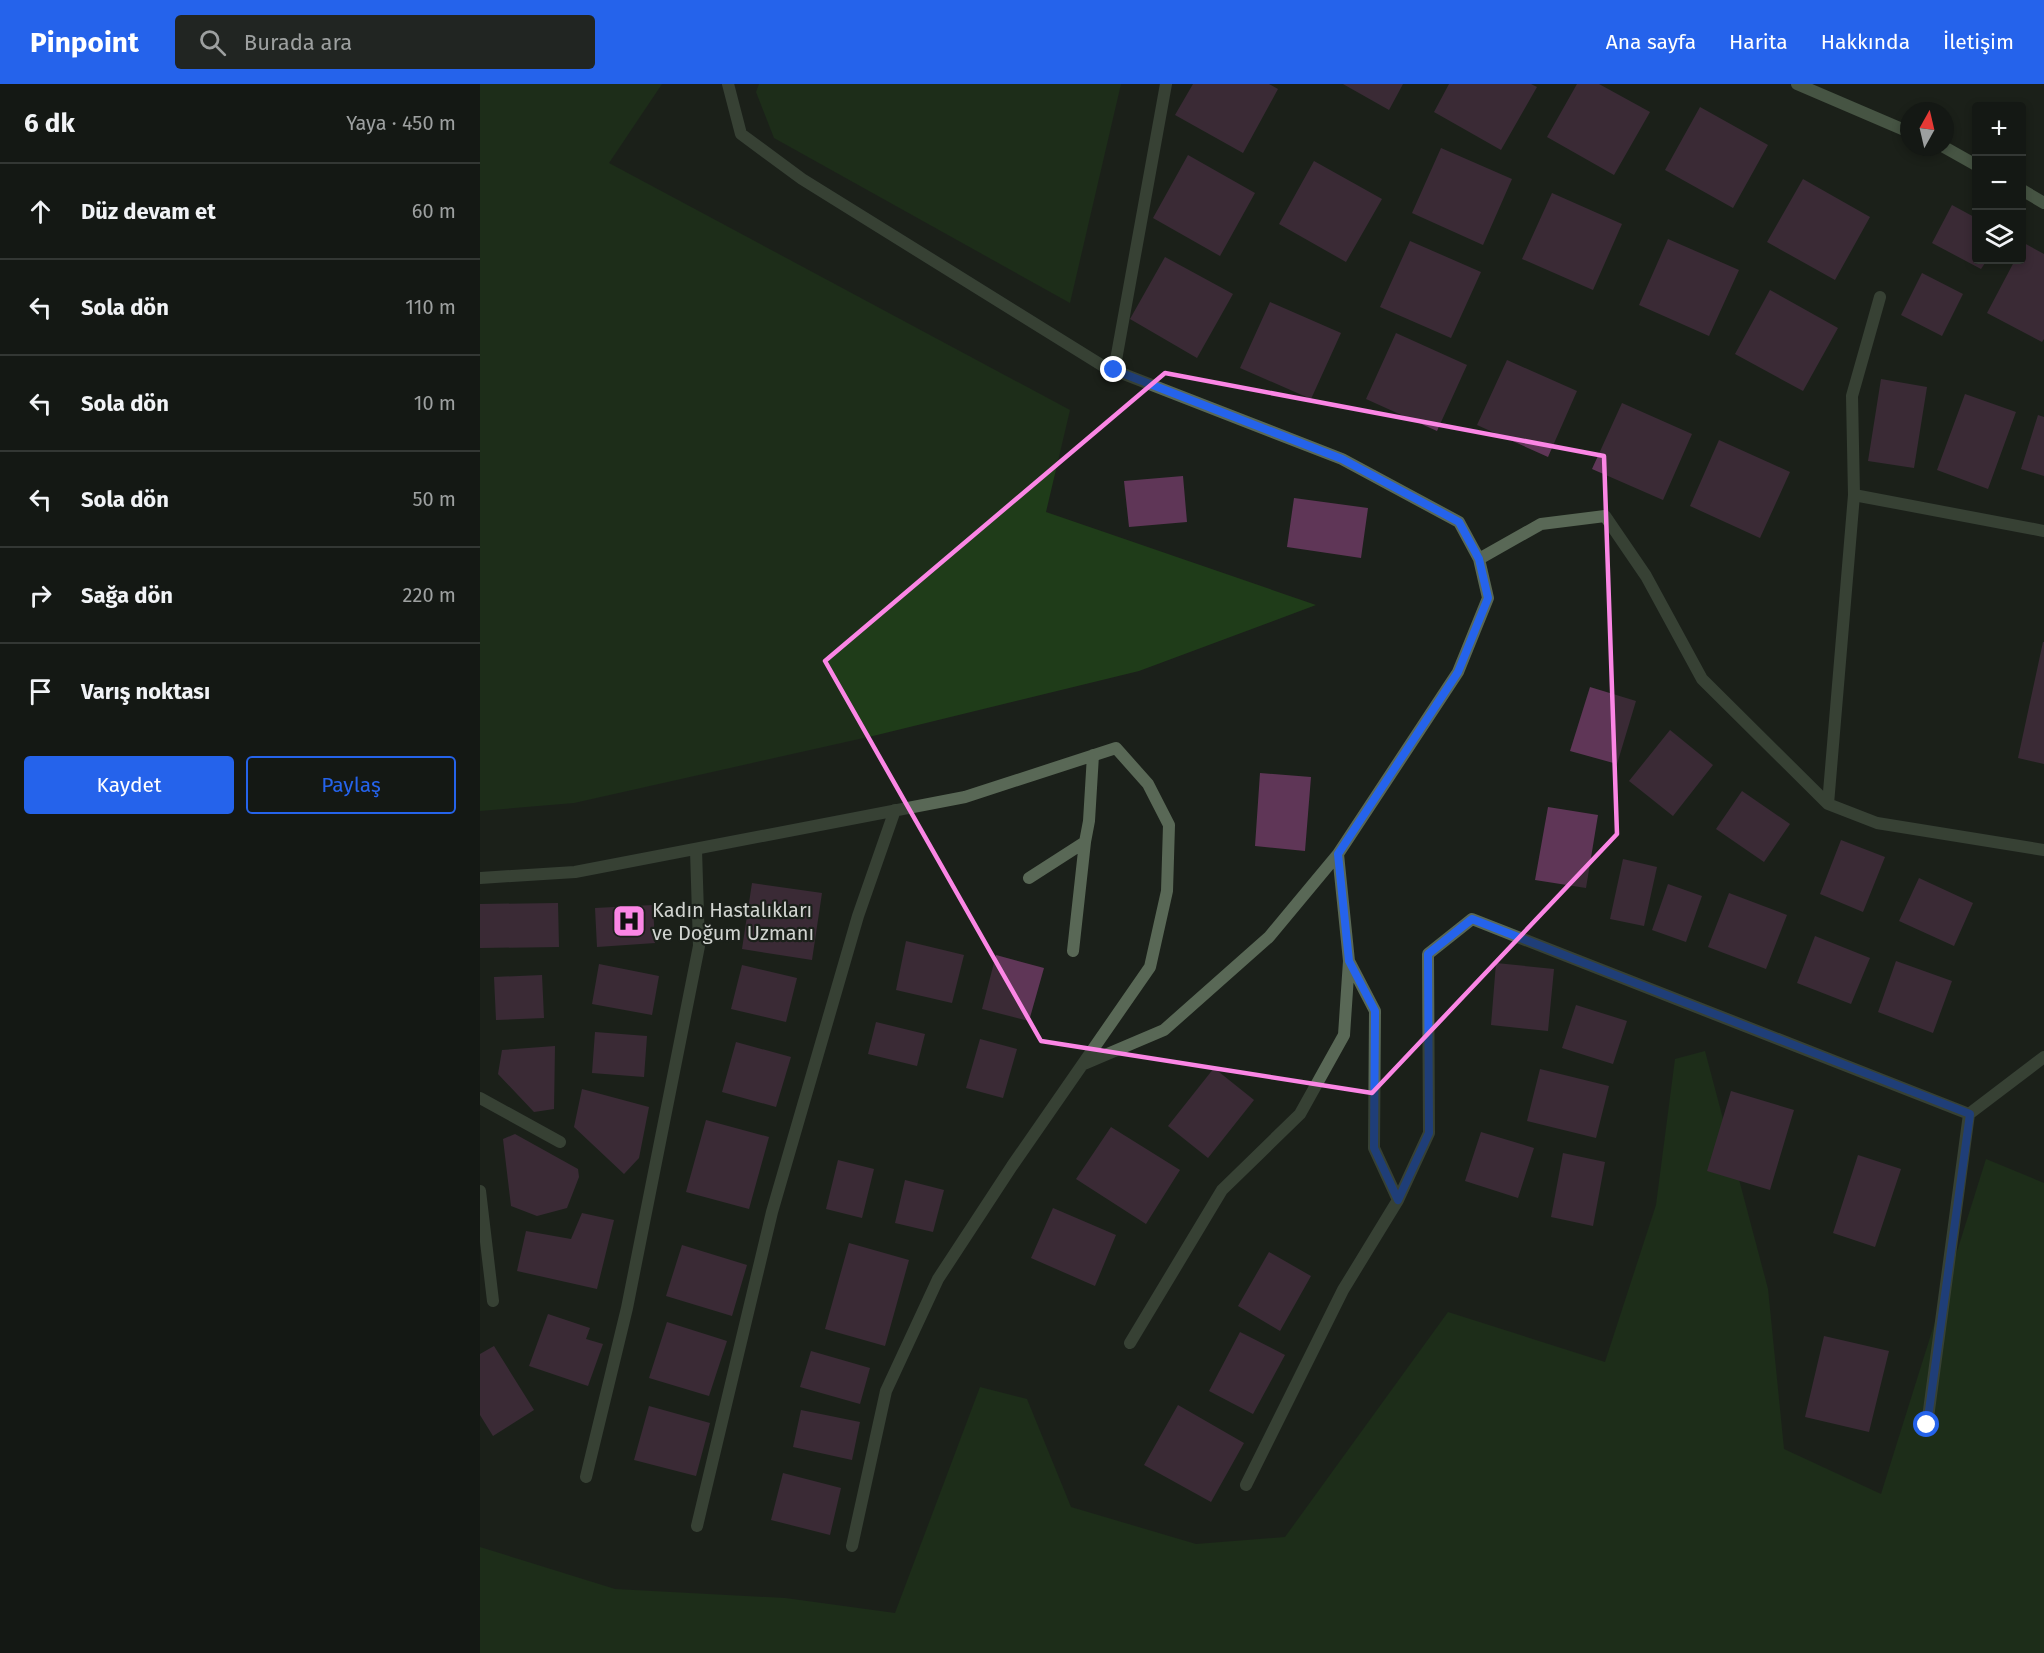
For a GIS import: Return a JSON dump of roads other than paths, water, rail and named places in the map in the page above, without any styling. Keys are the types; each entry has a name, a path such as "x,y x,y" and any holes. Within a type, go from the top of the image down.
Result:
{"street":[{"path":"728,84 741,134 812,185 1093,360 1342,459 1459,522 1479,559 1488,598 1458,672 1338,854 1269,937 1164,1030 1084,1064"},
{"path":"1114,370 1166,84"},
{"path":"1797,84 1900,128"},
{"path":"1954,152 1972,162"},
{"path":"2026,192 2044,203"},
{"path":"1828,804 1854,495 1852,396 1880,297"},
{"path":"1854,495 2044,531"},
{"path":"1479,559 1542,524 1605,516 1646,576 1702,680 1828,804 1877,823 2044,850"},
{"path":"480,878 575,872 965,797 1116,748 1148,784 1169,825 1167,891 1150,967 938,1279 886,1391 852,1546"},
{"path":"1073,951 1089,821 1093,755"},
{"path":"697,1526 772,1212 858,916 895,810"},
{"path":"1029,878 1085,842"},
{"path":"586,1477 627,1308 699,946 696,850"},
{"path":"1130,1343 1222,1190 1300,1114 1344,1035 1349,961 1338,854"},
{"path":"1246,1485 1343,1290 1398,1200 1429,1133 1428,954 1472,919 1970,1114"},
{"path":"1349,961 1375,1011 1374,1148 1398,1200"},
{"path":"1927,1425 1970,1114 2044,1057"},
{"path":"480,1098 560,1142"},
{"path":"480,1191 494,1301"}],"place":[{"name":"Kadın Hastalıkları ve Doğum Uzmanı","path":"629,921"}]}
